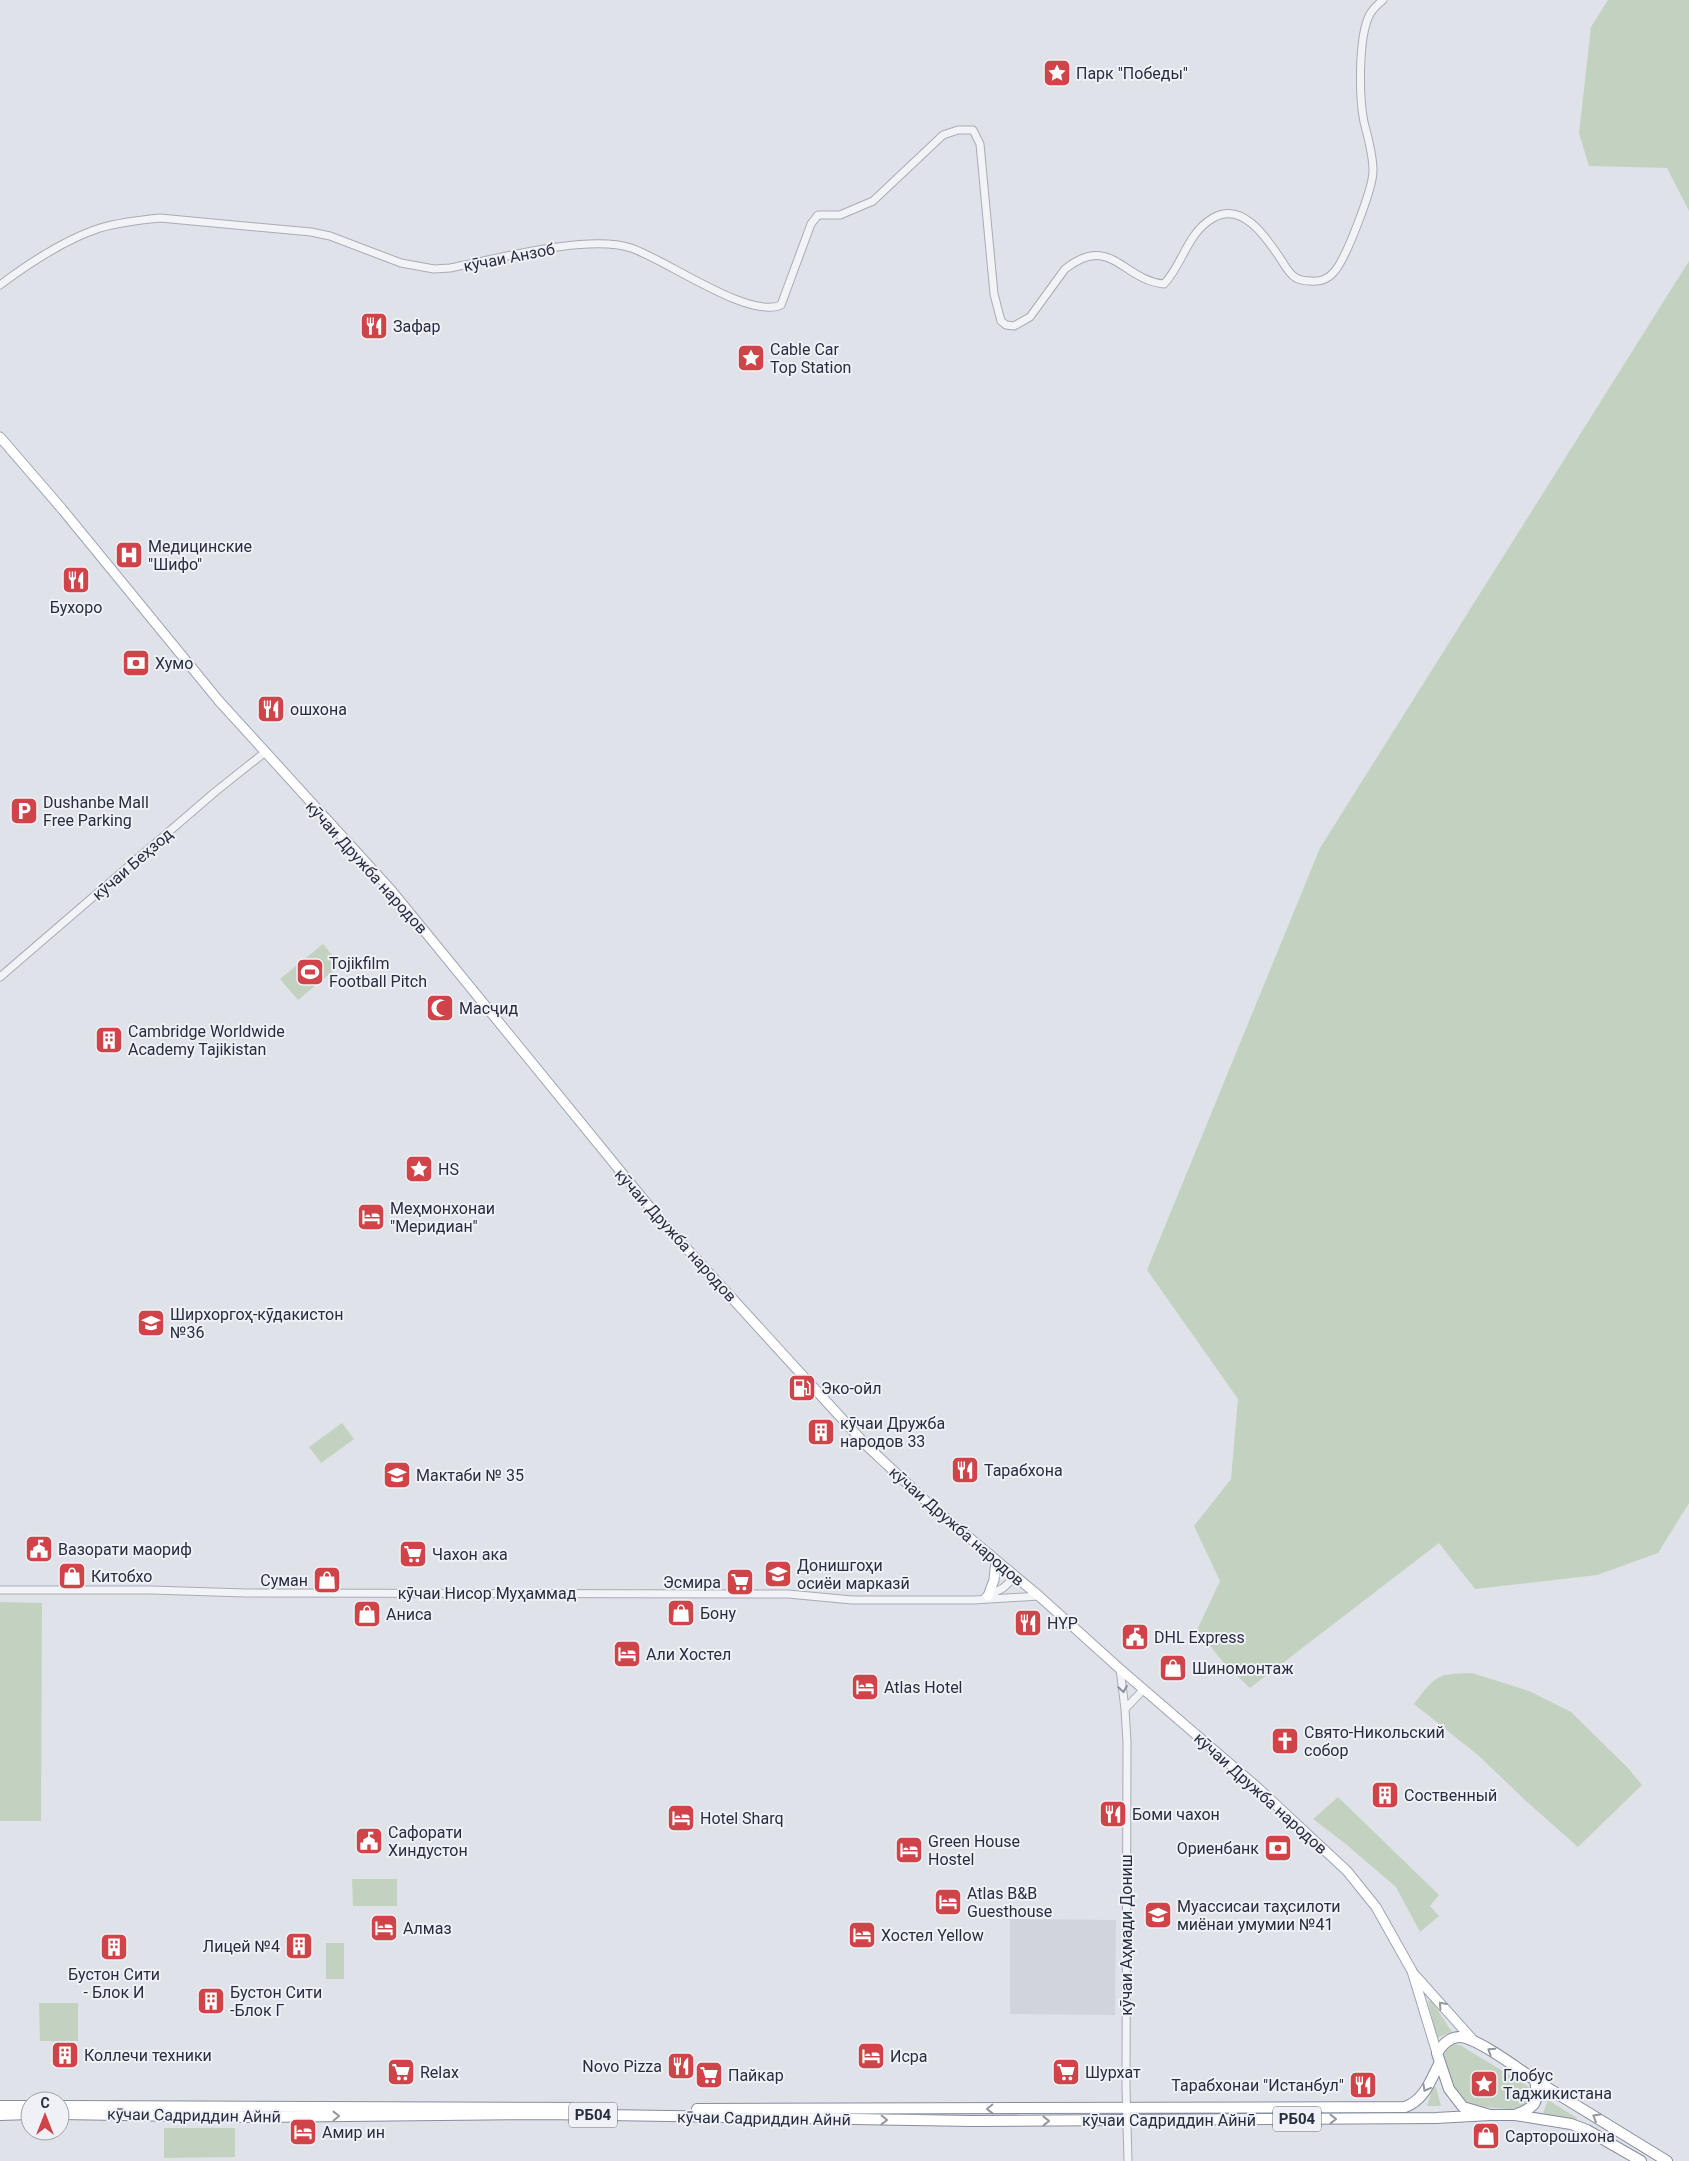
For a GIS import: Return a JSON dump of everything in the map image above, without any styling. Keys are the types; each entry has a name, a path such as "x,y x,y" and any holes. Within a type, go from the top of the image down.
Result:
{"highway":[{"name":"РБ04","path":"1473,2040 1464,2037 1451,2038 1439,2058 1449,2089 1459,2104 1469,2110 1490,2115 1515,2115 1571,2124 1587,2130 1641,2161"},
{"path":"1473,2040 1667,2161"},
{"name":"кӯчаи Садриддин Айнӣ","path":"70,2106 680,2109 1405,2107 1421,2097 1439,2058"},
{"name":"РБ04","path":"1515,2115 1526,2111 1536,2104 1538,2099 1535,2080"},
{"path":"0,2106 20,2106"},
{"path":"0,2115 20,2114"},
{"name":"кӯчаи Садриддин Айнӣ","path":"70,2114 244,2117 543,2114 772,2116 897,2120 1127,2121 1468,2117 1490,2115"}],"main road":[{"name":"кӯчаи Дружба народов","path":"0,438 62,509 176,650 264,753 391,890 549,1086 668,1228 866,1445 929,1504 1039,1596 1258,1788 1347,1872 1376,1907 1412,1971"},
{"path":"988,1596 994,1580 996,1560"},
{"path":"1412,1971 1473,2040"},
{"path":"1412,1971 1439,2058"}],"street":[{"name":"кӯчаи Анзоб","path":"0,285 50,252 98,229 132,220 160,218 311,232 344,241 401,263 434,269 450,268 586,244 630,247 660,260 712,289 768,309 781,305 811,224 818,215 840,215 873,201 943,135 958,130 972,130 980,144 996,306 1001,321 1006,325 1014,326 1030,317 1065,269 1073,263 1092,255 1116,260 1148,281 1164,284 1174,272 1190,241 1201,226 1222,214 1240,215 1253,224 1269,242 1288,271 1296,278 1317,282 1328,278 1342,262 1371,185 1372,161 1362,109 1362,52 1363,37 1370,14 1383,0"},
{"name":"кӯчаи Беҳзод","path":"0,977 215,792 264,753"},
{"name":"кӯчаи Нисор Муҳаммад","path":"974,1600 988,1596 1003,1588 1015,1576"},
{"name":"кӯчаи Нисор Муҳаммад","path":"0,1590 151,1590 246,1593 779,1594 852,1600 974,1600 1039,1596"},
{"name":"кӯчаи Аҳмади Дониш","path":"1120,1669 1125,1709 1126,2108 1128,2161"},
{"path":"1125,1709 1144,1689"}],"shaded area":[{"path":"1010,1919 1116,1920 1115,2015 1010,2014"}],"green space":[{"path":"1608,0 1689,0 1689,211 1667,168 1589,166 1579,133 1591,27"},
{"path":"1689,261 1689,1503 1658,1553 1597,1575 1475,1589 1439,1543 1250,1688 1223,1662 1197,1630 1220,1581 1194,1526 1231,1479 1238,1399 1147,1270 1320,848"},
{"name":"Tojikfilm Football Pitch","path":"323,944 340,965 298,1000 280,979"},
{"path":"342,1423 354,1439 321,1463 309,1447"},
{"path":"0,1602 42,1603 41,1821 0,1821"},
{"path":"1472,1673 1529,1691 1571,1712 1628,1768 1642,1785 1578,1847 1479,1756 1414,1704 1427,1687 1438,1678 1451,1674"},
{"path":"1338,1797 1439,1895 1430,1906 1439,1916 1420,1932 1396,1887 1313,1819"},
{"path":"352,1879 397,1879 397,1906 353,1906"},
{"path":"326,1943 344,1943 344,1979 326,1979"},
{"path":"1431,2000 1452,2032 1437,2038 1428,2001"},
{"path":"39,2003 78,2003 78,2041 40,2041"},
{"path":"1453,2044 1460,2045 1529,2087 1530,2096 1524,2110 1470,2106 1455,2094 1443,2056"},
{"path":"1433,2087 1436,2087 1441,2106 1427,2106"},
{"path":"1548,2100 1577,2118 1576,2121 1543,2113"},
{"path":"164,2128 235,2128 235,2157 164,2158"}],"place":[{"name":"Парк \"Победы\"","path":"1057,73"},
{"name":"Зафар","path":"374,326"},
{"name":"Cable Car Top Station","path":"751,358"},
{"name":"Медицинские \"Шифо\"","path":"129,555"},
{"name":"Бухоро","path":"76,580"},
{"name":"Хумо","path":"136,663"},
{"name":"ошхона","path":"271,709"},
{"name":"Dushanbe Mall Free Parking","path":"24,811"},
{"name":"Tojikfilm Football Pitch","path":"310,972"},
{"name":"Масҷид","path":"440,1008"},
{"name":"Cambridge Worldwide Academy Tajikistan","path":"109,1040"},
{"name":"HS","path":"419,1169"},
{"name":"Меҳмонхонаи \"Меридиан\"","path":"371,1217"},
{"name":"Ширхоргоҳ-кӯдакистон №36","path":"151,1323"},
{"name":"Эко-ойл","path":"802,1388"},
{"name":"кӯчаи Дружба народов 33","path":"821,1432"},
{"name":"Тарабхона","path":"965,1470"},
{"name":"Мактаби № 35","path":"397,1475"},
{"name":"Вазорати маориф","path":"39,1549"},
{"name":"Чахон ака","path":"413,1554"},
{"name":"Донишгоҳи осиёи марказӣ","path":"778,1574"},
{"name":"Китобхо","path":"72,1576"},
{"name":"Суман","path":"327,1580"},
{"name":"Эсмира","path":"740,1582"},
{"name":"Бону","path":"681,1613"},
{"name":"Аниса","path":"367,1614"},
{"name":"HYP","path":"1028,1623"},
{"name":"DHL Express","path":"1135,1637"},
{"name":"Али Хостел","path":"627,1654"},
{"name":"Шиномонтаж","path":"1173,1668"},
{"name":"Atlas Hotel","path":"865,1687"},
{"name":"Свято-Никольский собор","path":"1285,1741"},
{"name":"Соственный","path":"1385,1795"},
{"name":"Боми чахон","path":"1113,1814"},
{"name":"Hotel Sharq","path":"681,1818"},
{"name":"Сафорати Хиндустон","path":"369,1841"},
{"name":"Ориенбанк","path":"1278,1848"},
{"name":"Green House Hostel","path":"909,1850"},
{"name":"Atlas B&B Guesthouse","path":"948,1902"},
{"name":"Муассисаи таҳсилоти миёнаи умумии №41","path":"1158,1915"},
{"name":"Алмаз","path":"384,1928"},
{"name":"Хостел Yellow","path":"862,1935"},
{"name":"Лицей №4","path":"299,1946"},
{"name":"Бустон Сити - Блок И","path":"114,1947"},
{"name":"Бустон Сити -Блок Г","path":"211,2001"},
{"name":"Коллечи техники","path":"65,2055"},
{"name":"Исра","path":"871,2056"},
{"name":"Novo Pizza","path":"681,2066"},
{"name":"Relax","path":"401,2072"},
{"name":"Шурхат","path":"1066,2072"},
{"name":"Пайкар","path":"709,2075"},
{"name":"Глобус Таджикистана","path":"1484,2084"},
{"name":"Тарабхонаи \"Истанбул\"","path":"1363,2085"},
{"name":"Амир ин","path":"303,2132"},
{"name":"Сарторошхона","path":"1486,2136"}]}
